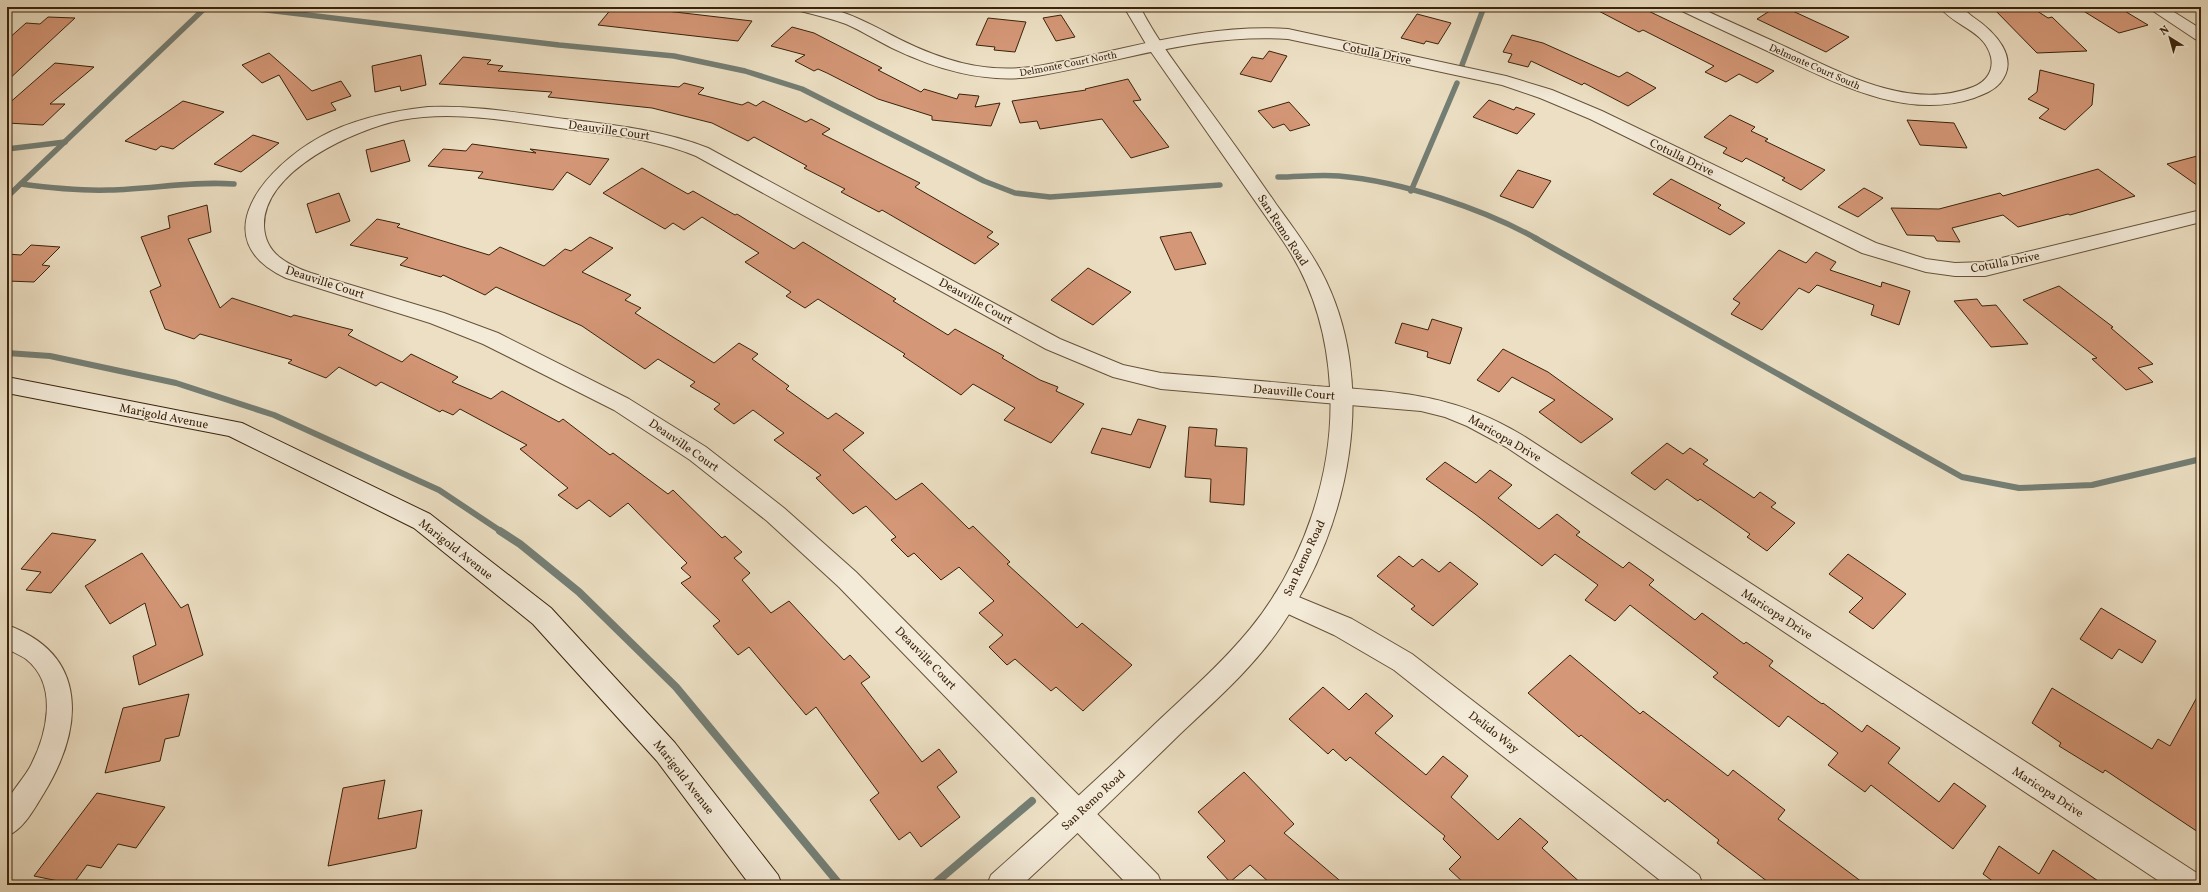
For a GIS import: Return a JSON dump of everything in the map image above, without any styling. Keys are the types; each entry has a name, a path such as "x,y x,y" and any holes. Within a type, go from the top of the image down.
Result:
{"street":[{"name":"Delmonte Court North","path":"801,7 836,15 858,23 899,45 944,64 982,73 1012,74 1046,70 1155,45"},
{"name":"San Remo Road","path":"1001,885 1206,693 1241,656 1284,601 1317,533 1326,506 1339,451 1343,396 1340,361 1330,320 1317,281 1294,243 1155,45 1132,7"},
{"name":"Delmonte Court South","path":"1684,7 1850,83 1888,94 1925,99 1960,97 1975,93 1987,87 1996,78 2000,70 1999,57 1990,41 1971,23 1948,7"},
{"path":"2155,7 2201,36"},
{"name":"Cotulla Drive","path":"1155,45 1227,32 1269,32 1310,39 1506,81 1546,94 1596,116 1869,248 1896,258 1932,267 1969,270 1985,269 2201,216"},
{"name":"Deauville Court","path":"1077,815 843,573 764,502 664,430 624,406 504,344 438,318 294,274 271,262 257,243 254,230 254,219 258,205 266,192 288,168 323,143 363,125 409,113 430,111 472,112 660,137 702,152 1053,344 1098,364 1128,374 1161,381 1343,396"},
{"name":"Marigold Avenue","path":"7,385 234,429 422,521 542,616 666,752 768,885"},
{"name":"Maricopa Drive","path":"1343,396 1406,401 1439,407 1464,414 1498,431 2190,885"},
{"name":"Delido Way","path":"1284,601 1343,627 1402,662 1689,885"},
{"path":"7,636 30,647 42,656 50,666 59,693 60,708 54,743 45,766 32,790 7,823"},
{"path":"1077,815 1148,885"}],"building":[{"path":"627,7 752,21 738,41 598,25 612,8 625,10"},
{"path":"1591,7 1640,7 1774,71 1757,83 1739,74 1726,82 1705,72 1714,66 1643,30 1639,32"},
{"path":"1776,7 1784,7 1849,37 1826,52 1757,19"},
{"path":"1992,7 2031,7 2048,18 2052,17 2087,51 2037,53"},
{"path":"2077,7 2118,7 2148,25 2119,33"},
{"path":"1417,14 1451,23 1438,44 1426,41 1424,44 1401,38"},
{"path":"1061,15 1075,37 1056,41 1043,18"},
{"path":"48,17 75,18 7,81 7,40 26,23 40,24"},
{"path":"988,18 1026,22 1015,52 994,50 995,47 976,45"},
{"path":"792,27 814,33 882,68 878,70 921,92 924,89 957,99 959,94 979,96 975,107 1000,103 991,126 932,120 932,116 878,99 818,69 814,71 795,61 805,55 771,46"},
{"path":"1512,35 1543,43 1619,77 1627,72 1656,88 1628,106 1584,83 1582,85 1531,61 1528,67 1508,62 1512,54 1503,52"},
{"path":"1269,51 1287,56 1271,82 1240,74 1252,57 1263,59"},
{"path":"269,53 312,91 341,81 351,96 331,103 336,110 307,120 279,75 262,83 242,65"},
{"path":"421,55 426,85 401,91 400,86 375,92 372,66"},
{"path":"463,57 491,60 487,64 503,66 498,71 679,87 684,83 704,88 698,94 742,105 748,102 756,106 763,101 806,122 811,119 830,129 822,134 920,183 915,187 993,232 987,237 999,244 975,264 882,210 879,212 841,192 845,189 804,168 807,166 754,137 748,141 712,123 652,108 548,97 552,92 439,84"},
{"path":"55,63 94,67 50,104 65,104 43,125 7,123 7,105"},
{"path":"2040,70 2094,84 2092,105 2065,130 2039,118 2049,109 2028,99 2037,92"},
{"path":"1128,79 1141,100 1133,101 1169,147 1131,158 1102,119 1040,129 1037,121 1020,123 1012,101 1086,90 1085,89"},
{"path":"1489,100 1514,110 1516,107 1535,114 1517,134 1473,117"},
{"path":"183,101 224,112 173,149 161,146 156,150 125,141"},
{"path":"1289,102 1310,125 1290,131 1284,124 1273,128 1258,111"},
{"path":"1730,115 1755,127 1751,131 1768,139 1765,141 1825,170 1801,190 1782,180 1785,178 1746,158 1742,162 1723,153 1727,148 1704,137"},
{"path":"1907,120 1954,123 1967,148 1920,145"},
{"path":"253,135 279,143 241,172 214,164"},
{"path":"404,140 410,161 371,172 366,150"},
{"path":"472,144 536,153 530,149 609,159 590,185 567,172 553,190 478,178 483,172 428,166 443,149 466,151"},
{"path":"2201,155 2201,188 2167,164"},
{"path":"642,168 688,194 693,191 735,215 737,214 794,249 803,242 896,299 893,301 948,335 955,329 1004,356 1002,358 1040,380 1058,387 1056,391 1084,404 1051,443 1004,420 1015,408 973,384 961,395 903,356 905,354 818,299 805,308 786,296 791,292 745,262 759,253 702,217 684,230 673,223 665,229 603,193"},
{"path":"2098,169 2135,196 2070,215 2068,214 2018,227 2003,215 1952,228 1960,242 1937,241 1934,236 1907,235 1891,208 1939,209 2000,193 2003,196"},
{"path":"1518,170 1551,181 1533,208 1500,196"},
{"path":"1671,179 1721,205 1718,208 1745,223 1730,235 1653,194"},
{"path":"1864,188 1883,198 1858,217 1838,207"},
{"path":"339,193 350,221 316,233 307,204"},
{"path":"207,205 211,232 188,239 220,308 232,298 291,317 294,315 353,330 348,335 402,362 411,354 458,377 452,382 491,399 502,391 559,422 563,419 610,455 613,453 668,494 673,490 722,538 725,536 742,552 734,558 750,573 742,580 771,613 789,601 844,660 850,655 870,677 861,683 922,762 939,749 957,772 937,787 960,817 921,847 910,832 899,840 870,800 879,793 816,707 806,715 749,647 738,655 713,626 720,621 681,583 691,577 681,568 687,563 628,503 610,517 589,500 577,509 558,495 568,488 520,449 527,445 460,409 453,415 442,410 440,412 381,382 376,386 339,367 326,378 288,363 292,360 200,334 194,339 165,329 150,291 161,286 141,237 170,228 168,216"},
{"path":"377,219 400,224 397,227 489,255 500,247 544,266 565,249 571,251 590,237 613,248 582,272 631,295 625,300 641,308 635,313 714,363 739,343 758,354 752,359 789,386 786,389 828,419 836,413 864,433 843,450 896,500 922,483 969,529 973,526 1010,562 1007,564 1077,628 1082,623 1132,665 1083,711 1056,687 1051,691 1015,659 1007,665 989,647 1003,635 979,613 994,601 959,567 941,580 914,553 908,557 891,540 896,537 866,506 853,514 816,478 821,475 774,440 784,433 753,410 734,424 714,409 720,404 690,386 695,382 658,359 645,369 582,326 496,287 485,295 443,275 441,277 400,265 408,258 350,245"},
{"path":"1191,232 1206,264 1175,270 1160,237"},
{"path":"31,245 60,247 42,265 50,266 34,282 7,281 7,254 21,255"},
{"path":"1779,250 1806,263 1816,252 1836,262 1830,270 1881,287 1882,282 1910,291 1899,325 1871,315 1874,305 1817,285 1809,293 1799,288 1762,330 1731,314 1740,303 1733,299"},
{"path":"1088,268 1131,292 1093,325 1051,300"},
{"path":"2059,286 2113,327 2111,328 2153,364 2138,368 2153,382 2126,390 2092,359 2097,358 2023,300"},
{"path":"1977,299 1982,306 1996,305 2028,344 1991,347 1954,301"},
{"path":"1432,319 1462,328 1450,364 1427,357 1428,352 1395,343 1402,323 1428,330"},
{"path":"1503,349 1548,372 1613,419 1581,443 1539,412 1555,400 1512,377 1499,392 1477,380"},
{"path":"1138,419 1166,426 1150,468 1091,453 1102,428 1131,435"},
{"path":"1189,427 1217,429 1215,446 1247,448 1244,505 1210,502 1211,479 1185,477"},
{"path":"1667,443 1683,454 1690,448 1708,460 1703,464 1754,498 1760,492 1776,503 1771,507 1795,523 1767,551 1747,537 1750,534 1700,499 1698,501 1667,479 1655,490 1631,473"},
{"path":"1445,462 1476,483 1490,470 1512,485 1498,498 1539,529 1557,514 1580,532 1576,535 1623,568 1629,562 1654,580 1649,585 1695,620 1702,613 1744,644 1746,642 1773,661 1769,666 1862,732 1867,725 1900,748 1888,763 1939,802 1954,783 1986,806 1953,849 1871,785 1865,792 1828,765 1838,753 1788,716 1779,727 1713,677 1718,673 1630,605 1615,621 1585,600 1598,585 1555,554 1542,566 1475,514 1426,479"},
{"path":"52,533 96,540 51,593 26,590 41,572 21,569"},
{"path":"142,553 181,608 188,604 203,655 139,685 133,656 156,645 145,603 110,624 85,586"},
{"path":"1848,554 1906,594 1873,629 1849,612 1863,598 1829,574"},
{"path":"1399,556 1413,567 1422,559 1439,572 1450,562 1478,584 1433,626 1411,609 1415,606 1377,576"},
{"path":"2101,608 2156,641 2142,663 2119,649 2112,659 2080,639"},
{"path":"1570,655 1640,714 1643,711 1728,776 1733,770 1785,810 1778,819 1866,885 1772,885 1717,843 1719,840 1667,799 1665,802 1581,735 1579,737 1528,693"},
{"path":"1323,687 1349,710 1366,693 1393,716 1375,733 1426,775 1443,756 1468,776 1451,797 1498,840 1520,818 1548,842 1542,848 1583,885 1466,885 1449,869 1461,857 1443,839 1445,836 1350,757 1346,761 1333,749 1328,754 1289,719"},
{"path":"2052,688 2152,749 2158,739 2170,746 2201,690 2201,834 2105,770 2103,773 2059,746 2061,743 2032,723"},
{"path":"189,694 179,736 165,739 160,761 105,773 123,708"},
{"path":"1244,772 1294,824 1284,833 1345,885 1272,885 1250,865 1230,882 1207,857 1225,841 1198,812"},
{"path":"385,780 378,819 422,810 416,848 328,866 343,788"},
{"path":"97,793 165,807 136,848 118,844 101,868 87,865 73,884 34,876"},
{"path":"1999,846 2039,874 2053,850 2104,885 1998,885 1983,874"}],"waterway":[{"path":"65,142 206,7"},
{"path":"241,7 559,45 674,56 745,71 802,89 984,181 1015,193 1050,197 1220,185"},
{"path":"1462,65 1484,7"},
{"path":"1412,189 1457,83"},
{"path":"7,149 65,142"},
{"path":"7,197 65,142"},
{"path":"1278,177 1331,175 1363,179 1412,189"},
{"path":"21,184 65,189 98,190 187,184 234,184"},
{"path":"1412,189 1467,207 1492,217 1537,239"},
{"path":"1535,238 1962,477 2019,488 2092,485 2201,459"},
{"path":"7,353 50,356 176,383 274,415 439,490 502,532"},
{"path":"500,531 520,544 579,592 676,687 840,885"},
{"path":"933,885 1032,801"}]}
